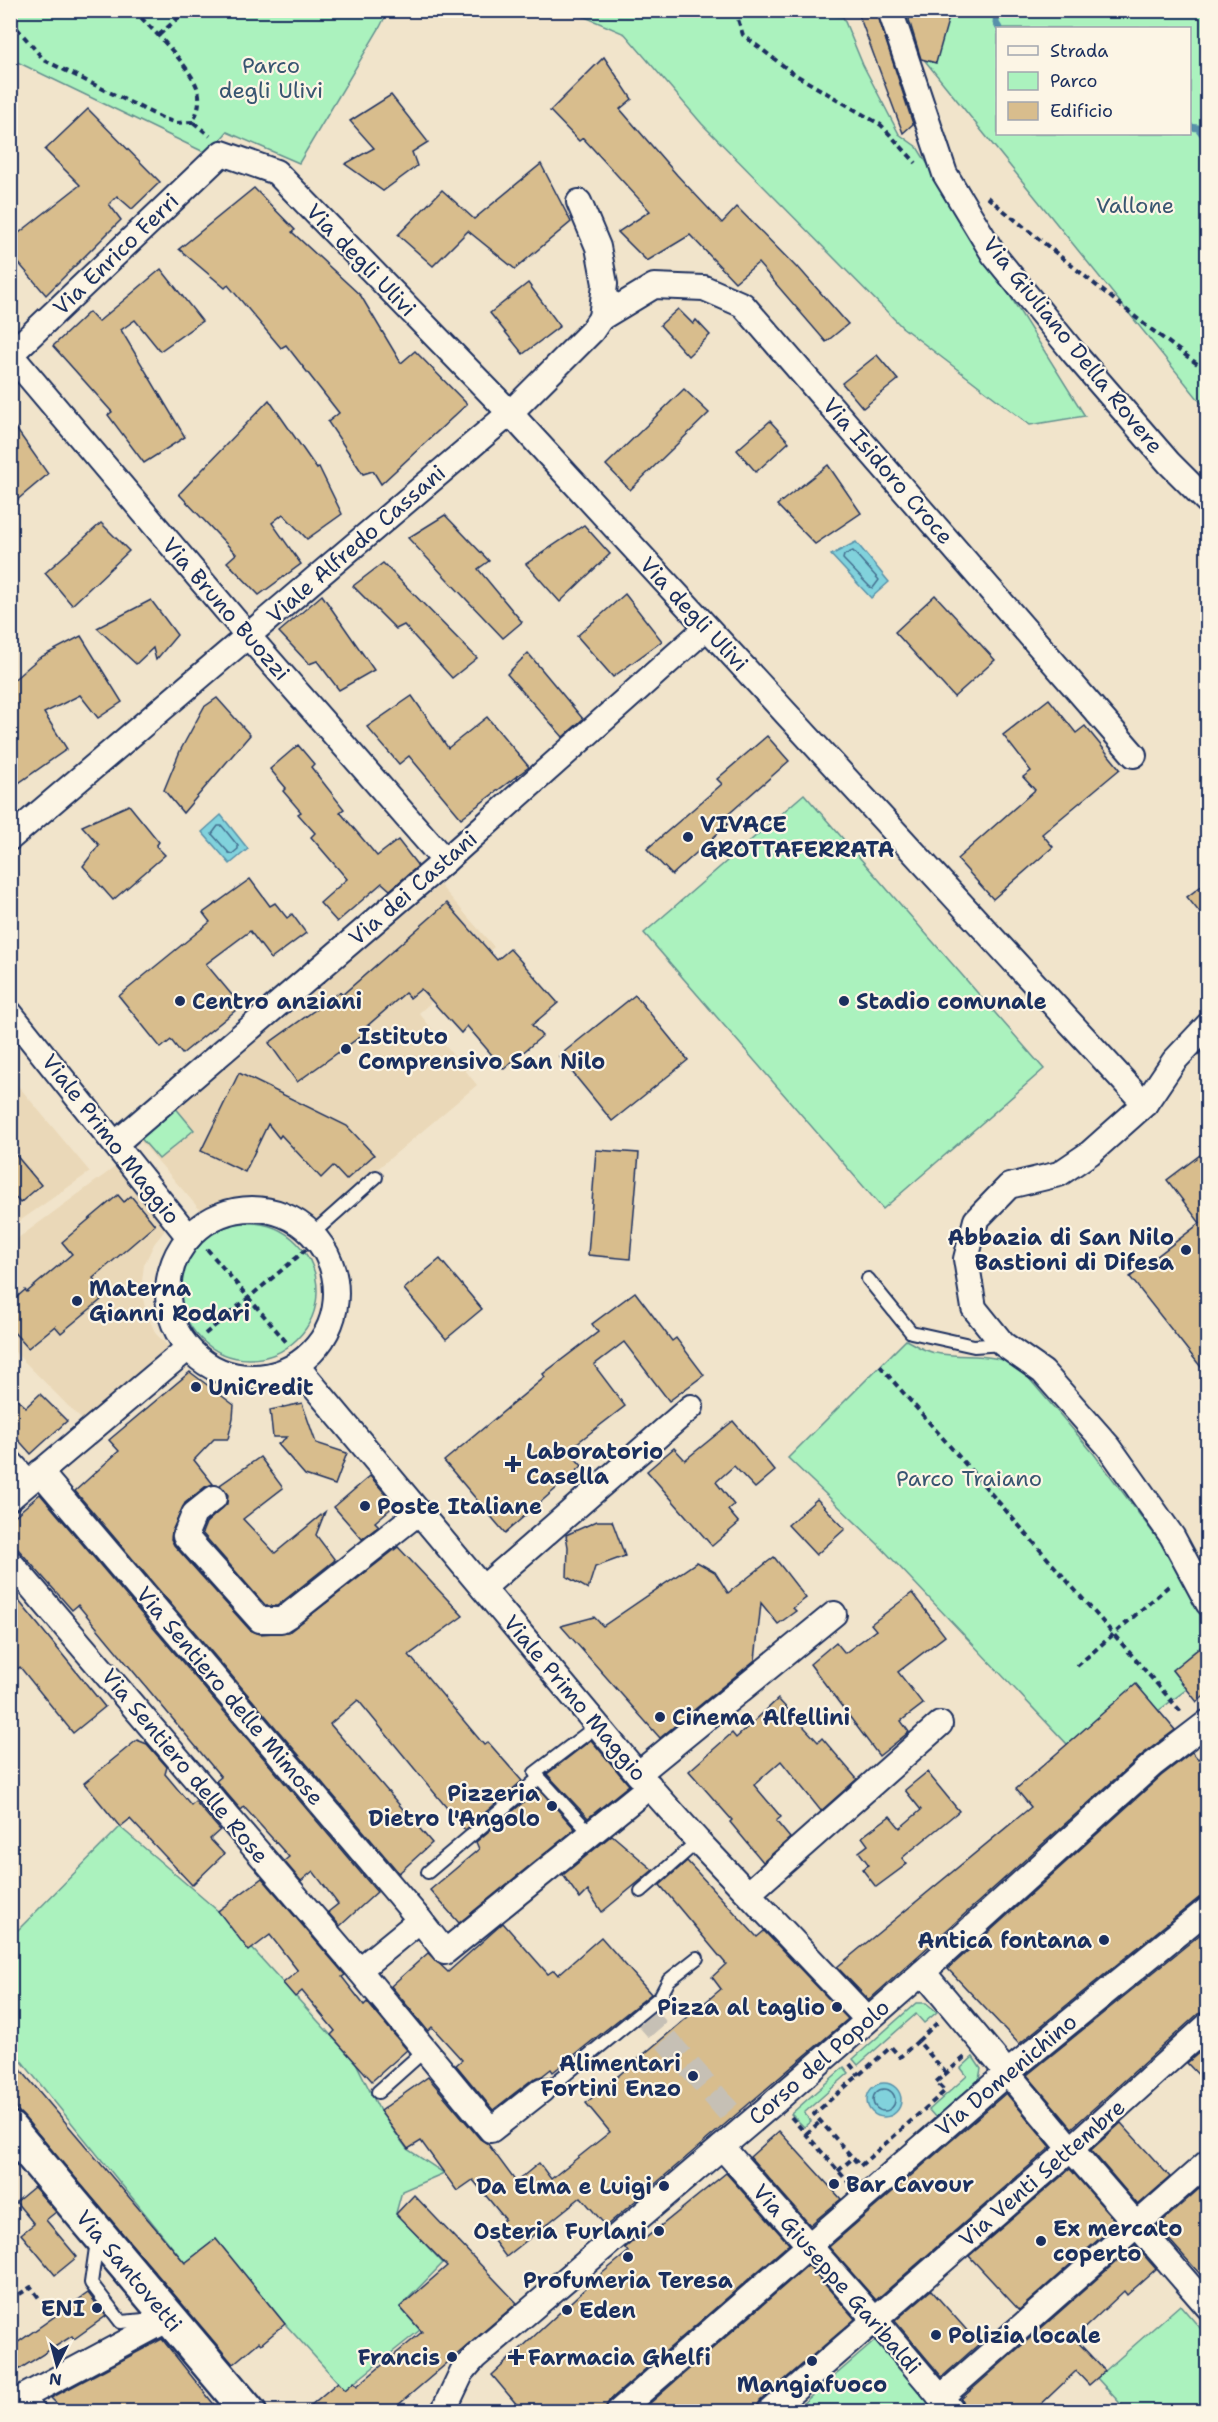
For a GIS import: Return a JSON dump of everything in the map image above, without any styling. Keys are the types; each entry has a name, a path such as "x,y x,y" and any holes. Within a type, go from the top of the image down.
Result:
{"main road":[{"name":"Via Santovetti","path":"10,2129 249,2412"}],"street":[{"name":"Via Giuliano Della Rovere","path":"890,10 945,174 994,255 1073,352 1169,463 1208,502"},
{"name":"Via Enrico Ferri","path":"11,355 222,153"},
{"name":"Via degli Ulivi","path":"222,153 276,172 510,413 1145,1104"},
{"path":"579,202 599,257 605,284 606,310"},
{"name":"Via Isidoro Croce","path":"606,310 654,286 704,288 743,305 1134,755"},
{"name":"Viale Alfredo Cassani","path":"10,838 510,413 592,331 606,310"},
{"name":"Via Bruno Buozzi","path":"11,355 249,637 446,861"},
{"name":"Via dei Castani","path":"115,1144 446,861 706,628"},
{"name":"Viale Primo Maggio","path":"10,1013 191,1235"},
{"path":"1205,1028 1174,1061 1145,1104 1090,1153 1059,1174 1009,1186 976,1220 966,1259 974,1308 1003,1344 1043,1372 1109,1448 1172,1536 1208,1603"},
{"path":"240,1209 260,1209 288,1217 315,1237 332,1266 336,1287 335,1308 329,1328 318,1346 299,1362 268,1376 239,1376 211,1367 188,1348 175,1328 168,1305 168,1280 175,1257 191,1235 203,1224 221,1214 240,1209"},
{"path":"26,1484 188,1348"},
{"name":"Viale Primo Maggio","path":"299,1362 419,1512 644,1780 867,2019"},
{"path":"483,1588 691,1407"},
{"name":"Via Sentiero delle Mimose","path":"10,1462 26,1484 420,1920"},
{"path":"214,1498 194,1514 184,1536 260,1620 281,1620 289,1615 419,1512"},
{"name":"Via Sentiero delle Rose","path":"10,1562 359,1970 491,2130 548,2086"},
{"path":"359,1970 420,1920 445,1952 591,1834 644,1780 834,1614"},
{"path":"749,1893 940,1724"},
{"name":"Corso del Popolo","path":"443,2412 462,2372 475,2357 923,1972 1152,1765 1202,1726"},
{"name":"Via Domenichino","path":"618,2412 1008,2072 1208,1909"},
{"path":"923,1972 1071,2149 1206,2302"},
{"name":"Via Venti Settembre","path":"769,2412 1071,2149 1208,2025"},
{"name":"Via Giuseppe Garibaldi","path":"722,2147 947,2405"},
{"path":"947,2405 1136,2223 1208,2162"},
{"path":"17,2400 169,2319"}],"lane":[{"path":"315,1237 376,1178"},
{"path":"868,1279 911,1332 974,1346 1003,1344"},
{"path":"591,1834 535,1773 598,1725"},
{"path":"428,1872 539,1778"},
{"path":"641,1891 698,1840"},
{"path":"548,2086 660,1997 669,1980 697,1958"},
{"path":"378,2092 425,2050"},
{"path":"17,2400 42,2412"}],"path":[{"path":"134,10 148,26 159,34 181,62 199,94 199,110 193,122"},
{"path":"159,34 187,10"},
{"path":"10,20 44,60 162,118 176,123 193,122 218,143 222,153"},
{"path":"191,1235 247,1298 299,1362"},
{"path":"188,1348 315,1237"},
{"path":"880,1366 1113,1632 1202,1726"},
{"path":"1077,1666 1176,1579"},
{"path":"945,2016 900,2057 891,2046 814,2114 860,2166 945,2091 936,2082 959,2062"},
{"path":"918,2041 946,2073"},
{"path":"788,2113 850,2184"},
{"path":"806,2134 821,2121"},
{"path":"838,2171 853,2158"},
{"path":"10,2300 31,2287 39,2298"}],"shaded area":[{"name":"Istituto Comprensivo San Nilo","path":"440,885 494,947 419,1013 477,1085 318,1219 263,1202 231,1202 201,1211 137,1137"},
{"path":"10,1076 90,1172 11,1227 10,1227"},
{"name":"Materna Gianni Rodari","path":"122,1162 169,1225 154,1244 144,1265 141,1289 146,1312 156,1334 173,1351 83,1421 11,1348 10,1244"}],"green space":[{"path":"808,10 843,17 863,65 899,134 917,147 1085,416 1030,425 902,327 702,124 625,34 571,11"},
{"name":"Parco degli Ulivi","path":"10,11 388,11 299,163 227,132 208,154 11,59"},
{"name":"Vallone","path":"897,11 1207,11 1207,410 897,26"},
{"name":"Stadio comunale","path":"804,794 1044,1069 883,1209 644,933"},
{"path":"174,1106 194,1130 159,1159 139,1136"},
{"path":"249,1223 275,1228 287,1234 297,1243 306,1253 312,1265 317,1291 312,1317 306,1329 297,1339 287,1348 275,1354 249,1359 223,1354 211,1348 201,1339 192,1329 186,1317 181,1291 186,1265 192,1253 201,1243 211,1234 223,1228"},
{"name":"Parco Traiano","path":"906,1340 936,1353 982,1356 1011,1363 1020,1368 1094,1454 1163,1546 1207,1626 1205,1630 1207,1641 1172,1670 1187,1689 1158,1711 1068,1745 878,1544 788,1458"},
{"path":"120,1827 218,1911 356,2063 380,2111 407,2149 444,2173 402,2191 396,2213 443,2263 400,2307 420,2330 345,2390 285,2324 216,2239 185,2263 11,2048 10,1938"},
{"path":"916,2003 926,2003 937,2012 924,2023 916,2014 858,2065 853,2059"},
{"path":"973,2057 981,2069 979,2079 936,2118 929,2110 967,2076 961,2068"},
{"path":"844,2067 849,2073 804,2113 811,2121 804,2127 791,2114"},
{"path":"1180,2305 1207,2336 1207,2411 1127,2411 1097,2378"},
{"path":"876,2340 934,2406 927,2412 793,2412"}],"water":[{"path":"856,542 889,582 871,598 831,555"},
{"path":"221,815 248,849 230,864 202,832"},
{"path":"884,2083 896,2088 901,2100 896,2112 884,2117 872,2112 867,2100 872,2088"}],"building":[{"path":"857,10 876,10 913,124 903,133"},
{"path":"911,10 951,10 936,63 921,59 909,20"},
{"path":"604,57 632,99 620,109 677,175 722,223 737,207 798,267 848,324 826,342 758,263 735,282 690,235 647,261 618,232 650,211 583,138 579,141 550,111"},
{"path":"391,95 428,142 412,152 417,166 383,191 345,164 374,148 350,121"},
{"path":"88,109 160,182 132,209 117,196 109,204 121,220 46,295 10,253 10,240 80,185 45,150"},
{"path":"541,164 571,222 515,269 468,231 433,266 398,235 442,190 474,219"},
{"path":"254,188 295,230 292,232 361,296 401,363 415,351 467,404 381,484 373,471 363,474 328,422 339,413 286,345 281,348 228,285 225,288 179,249"},
{"path":"161,269 202,321 160,351 135,320 121,330 185,437 144,463 108,415 112,412 53,346 89,312 98,322"},
{"path":"528,283 560,326 523,354 490,313"},
{"path":"678,309 693,324 696,320 710,335 688,356 660,325"},
{"path":"877,355 898,380 863,408 842,383"},
{"path":"684,389 709,413 630,490 606,465"},
{"path":"269,400 317,469 319,467 342,514 307,539 283,514 272,523 301,564 259,595 227,562 236,554 179,494"},
{"path":"10,420 48,474 10,506"},
{"path":"770,421 789,442 756,472 737,450"},
{"path":"828,465 861,513 815,544 777,505"},
{"path":"445,515 489,561 478,569 522,622 503,638 408,538"},
{"path":"101,523 129,551 72,605 45,573"},
{"path":"584,525 610,554 560,602 526,564"},
{"path":"383,563 477,658 452,678 404,625 396,629 353,586"},
{"path":"625,594 662,641 613,677 577,636"},
{"path":"322,595 374,670 339,690 317,661 309,664 279,632"},
{"path":"935,595 995,660 954,697 895,632"},
{"path":"151,600 177,635 156,660 153,648 136,664 97,628"},
{"path":"81,636 122,702 98,718 80,695 44,713 67,749 10,789 10,683 39,658"},
{"path":"528,653 583,719 563,737 507,674"},
{"path":"412,696 448,748 487,717 529,767 461,818 409,756 399,764 367,727"},
{"path":"217,698 250,735 183,813 164,790 180,751 204,707"},
{"path":"1049,699 1076,733 1085,726 1120,769 1042,834 1053,847 993,899 957,859 1035,790 1023,777 1031,771 1003,735"},
{"path":"767,736 789,761 723,819 728,824 672,875 647,849 722,784 717,779"},
{"path":"298,745 314,764 311,767 344,809 340,812 377,856 398,840 418,866 390,890 382,883 337,922 320,903 347,879 311,837 315,833 298,814 301,812 283,791 286,788 270,769"},
{"path":"129,805 159,842 156,846 165,855 113,900 83,866 99,845 82,826"},
{"path":"250,879 270,906 275,903 287,918 292,914 306,933 271,959 250,931 206,964 241,1006 182,1054 171,1040 161,1048 119,996 210,922 203,913"},
{"path":"1208,881 1208,923 1187,897"},
{"path":"447,903 497,960 510,949 558,1003 532,1025 542,1036 504,1069 467,1026 461,1033 421,989 410,998 405,993 366,1027 368,1031 297,1082 269,1043 340,992 342,995"},
{"path":"635,995 688,1060 612,1121 559,1056"},
{"path":"239,1073 347,1126 374,1155 346,1180 333,1166 321,1178 281,1135 279,1138 268,1124 245,1172 201,1151"},
{"path":"10,1148 41,1185 20,1203 10,1191"},
{"name":"Abbazia di San Nilo Bastioni di Difesa","path":"1208,1149 1208,1376 1130,1277 1200,1223 1167,1180"},
{"path":"596,1150 639,1153 630,1259 588,1255"},
{"path":"118,1195 124,1202 131,1196 155,1225 93,1278 101,1289 95,1293 101,1300 61,1333 55,1326 28,1348 10,1328 10,1303 25,1290 27,1292 72,1254 62,1242"},
{"path":"440,1259 482,1309 446,1339 404,1289"},
{"path":"635,1292 672,1341 676,1338 704,1375 669,1401 624,1342 594,1365 625,1406 568,1450 582,1466 505,1533 444,1461 545,1377 543,1374 598,1332 592,1324"},
{"path":"190,1372 234,1405 233,1418 228,1439 214,1439 194,1460 213,1484 205,1487 185,1503 172,1531 171,1539 250,1630 260,1634 289,1632 398,1547 463,1616 409,1655 484,1745 488,1742 522,1781 465,1830 358,1700 330,1724 432,1843 399,1873 75,1491 119,1451 109,1440"},
{"path":"10,1393 26,1407 40,1394 67,1421 31,1454 14,1435 17,1431 10,1424"},
{"path":"302,1403 316,1443 347,1453 335,1485 305,1475 278,1444 287,1437 273,1437 270,1410"},
{"path":"733,1421 775,1471 755,1488 734,1466 716,1482 734,1505 728,1510 739,1523 712,1546 647,1471 674,1448 685,1460"},
{"path":"260,1457 283,1488 243,1519 275,1553 325,1512 316,1535 335,1560 277,1606 266,1606 202,1533 206,1523 227,1504 228,1495 220,1485"},
{"name":"Poste Italiane","path":"370,1476 395,1505 375,1522 379,1526 362,1539 334,1507"},
{"path":"40,1494 377,1892 340,1926 328,1912 338,1904 313,1871 301,1881 284,1861 289,1857 244,1807 241,1810 216,1781 221,1777 78,1605 72,1610 10,1540 10,1520"},
{"path":"817,1499 845,1529 816,1555 788,1525"},
{"path":"597,1521 612,1521 625,1556 595,1567 588,1589 567,1577 566,1535"},
{"path":"774,1557 806,1598 793,1608 796,1611 778,1624 761,1603 755,1660 660,1738 561,1626 594,1617 603,1626 697,1562 715,1572 728,1593"},
{"path":"10,1590 105,1707 73,1733 20,1667 10,1675"},
{"path":"912,1593 945,1636 898,1672 923,1704 901,1721 909,1732 879,1756 810,1664 836,1642 845,1653 876,1630 871,1624"},
{"path":"1208,1641 1208,1693 1197,1702 1172,1670"},
{"path":"1136,1684 1175,1730 1143,1754 869,2000 837,1967 1031,1807 1016,1789"},
{"path":"778,1699 818,1742 822,1738 857,1779 821,1811 781,1761 754,1785 781,1817 776,1821 790,1838 763,1862 730,1822 732,1820 689,1771 732,1733 736,1738"},
{"path":"137,1740 147,1744 167,1767 165,1774 191,1805 195,1801 220,1830 210,1839 224,1854 192,1885 130,1819 120,1827 84,1783"},
{"path":"591,1740 629,1785 588,1818 547,1774"},
{"path":"1208,1751 1208,1895 1199,1898 1019,2044 948,1969 1161,1776 1192,1752 1198,1759"},
{"path":"927,1772 959,1811 902,1858 907,1864 876,1887 862,1869 869,1865 859,1852 868,1845 862,1837 890,1816 900,1828 921,1810 905,1790"},
{"path":"539,1789 575,1829 459,1923 430,1890 479,1849 476,1842"},
{"path":"612,1835 653,1870 602,1912 588,1891 580,1899 563,1875"},
{"path":"687,1861 757,1937 764,1931 848,2019 606,2226 581,2197 506,2257 488,2233 505,2219 473,2180 457,2191 421,2141 408,2149 380,2111 428,2077 480,2139 488,2144 516,2182 539,2163 551,2179 610,2132 586,2103 721,1989 712,1977 726,1964 660,1885"},
{"path":"262,1878 345,1975 342,1977 364,2005 367,2002 407,2050 372,2081 331,2035 335,2031 302,1991 295,1997 283,1983 298,1971 270,1935 249,1951 218,1911"},
{"path":"503,1923 548,1974 554,1970 558,1975 601,1937 651,1994 553,2072 551,2069 533,2079 493,2110 456,2065 462,2060 432,2027 428,2031 391,1986 428,1953 448,1972"},
{"path":"1208,1928 1208,2011 1198,2014 1072,2128 1027,2075"},
{"path":"1208,2045 1208,2085 1187,2063"},
{"path":"10,2057 185,2263 216,2239 285,2324 233,2364 10,2103"},
{"path":"1006,2093 1051,2147 876,2300 829,2247"},
{"path":"1121,2123 1170,2177 1138,2205 1091,2150"},
{"path":"779,2131 841,2199 810,2225 750,2157"},
{"name":"Ex mercato coperto","path":"1070,2169 1117,2223 1019,2310 969,2256"},
{"path":"726,2173 789,2244 609,2401 604,2412 523,2412 492,2375 628,2252 625,2248 639,2236 642,2241"},
{"path":"1208,2181 1208,2283 1157,2226"},
{"path":"34,2187 56,2212 46,2220 77,2257 55,2275 21,2234 34,2224 16,2202"},
{"path":"414,2195 517,2303 390,2412 303,2412 338,2382 345,2390 354,2382 357,2386 422,2332 400,2307 447,2266 396,2214"},
{"path":"1135,2245 1156,2269 1127,2295 1124,2291 1074,2338 1105,2371 1089,2385 1076,2371 1033,2412 970,2412 961,2399"},
{"path":"808,2265 855,2319 760,2401 755,2412 640,2412"},
{"name":"Polizia locale","path":"931,2290 979,2344 942,2377 895,2321"},
{"path":"88,2293 106,2316 74,2339 72,2336 10,2375 10,2348"},
{"path":"162,2339 220,2412 65,2412 51,2398"}],"waterway":[{"path":"997,10 996,23 998,27"},
{"path":"1191,127 1198,128 1208,141"}],"tunnel":[{"path":"642,2012 743,2128"}],"place":[{"name":"VIVACE GROTTAFERRATA","path":"688,837"},
{"name":"Centro anziani","path":"180,1001"},
{"name":"Stadio comunale","path":"844,1001"},
{"name":"Istituto Comprensivo San Nilo","path":"346,1049"},
{"name":"Abbazia di San Nilo Bastioni di Difesa","path":"1186,1250"},
{"name":"Materna Gianni Rodari","path":"77,1301"},
{"name":"UniCredit","path":"196,1387"},
{"name":"Laboratorio Casella","path":"513,1464"},
{"name":"Poste Italiane","path":"365,1506"},
{"name":"Cinema Alfellini","path":"660,1717"},
{"name":"Pizzeria Dietro l'Angolo","path":"552,1806"},
{"name":"Antica fontana","path":"1104,1940"},
{"name":"Pizza al taglio","path":"837,2007"},
{"name":"Alimentari Fortini Enzo","path":"693,2076"},
{"name":"Bar Cavour","path":"834,2184"},
{"name":"Da Elma e Luigi","path":"664,2186"},
{"name":"Osteria Furlani","path":"659,2231"},
{"name":"Ex mercato coperto","path":"1041,2241"},
{"name":"Profumeria Teresa","path":"628,2257"},
{"name":"ENI","path":"97,2308"},
{"name":"Eden","path":"567,2310"},
{"name":"Polizia locale","path":"936,2335"},
{"name":"Francis","path":"452,2357"},
{"name":"Farmacia Ghelfi","path":"516,2357"},
{"name":"Mangiafuoco","path":"812,2361"}]}
